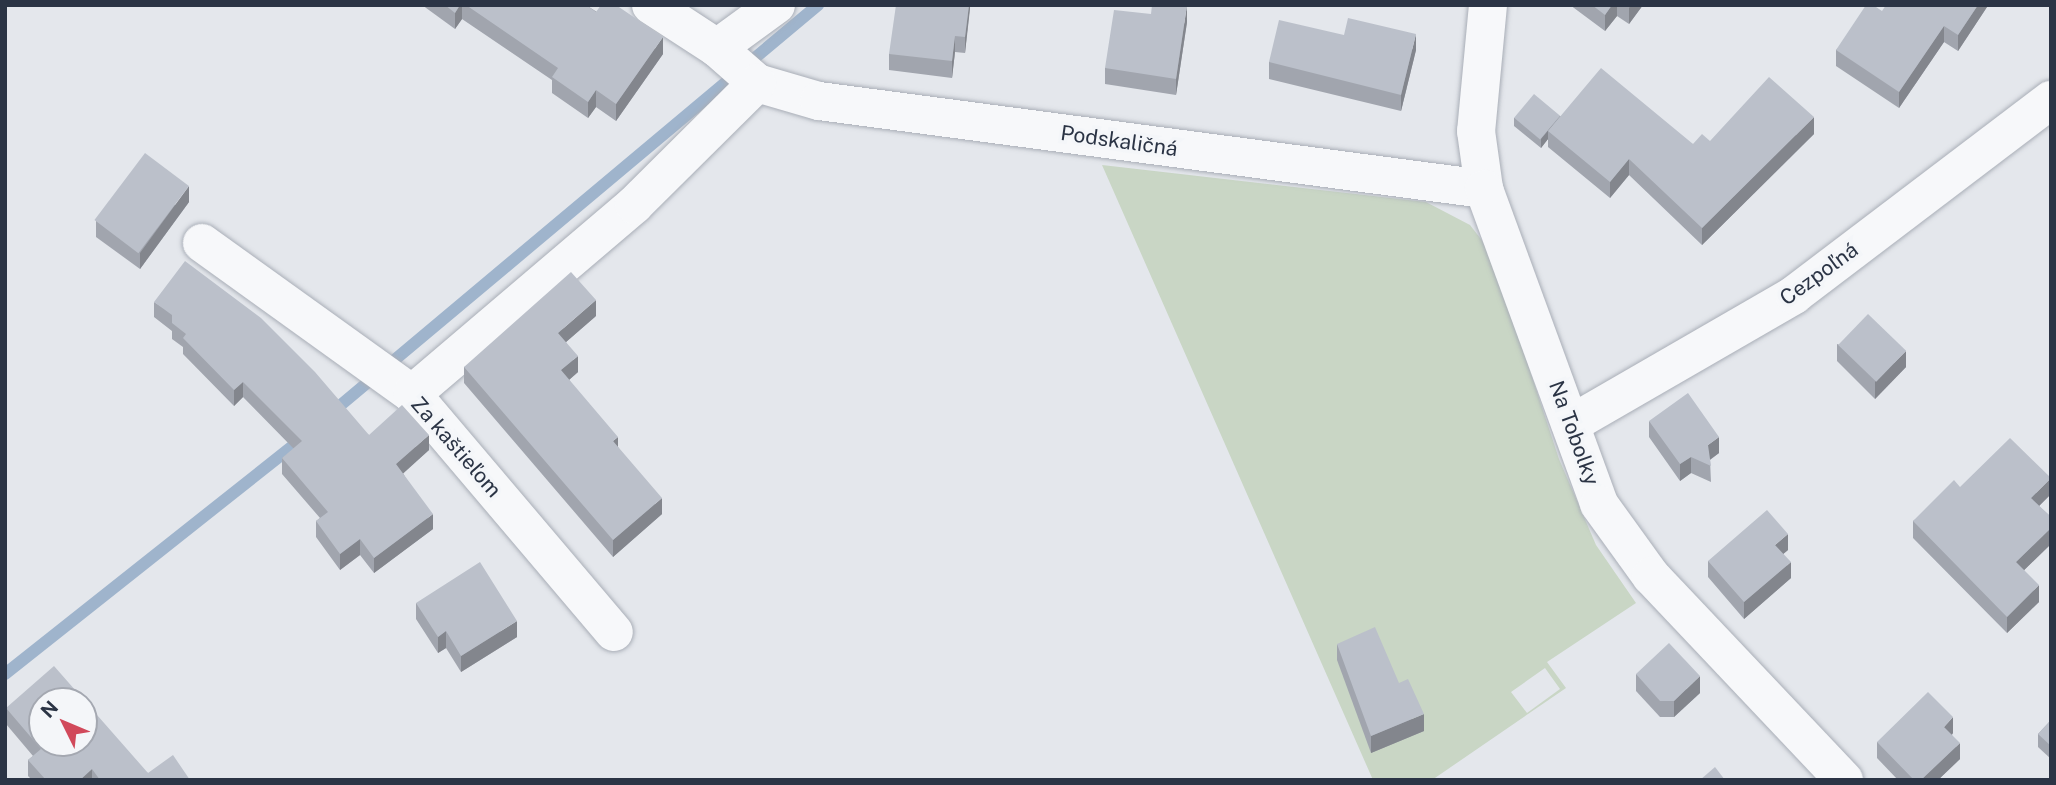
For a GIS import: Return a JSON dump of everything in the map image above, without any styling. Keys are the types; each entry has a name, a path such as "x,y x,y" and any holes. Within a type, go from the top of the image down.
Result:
{"street":[{"name":"Podskaličná","path":"651,5 738,67 819,101 1484,189"},
{"path":"389,377 634,205 738,67 776,5"},
{"name":"Na Tobolky","path":"1488,5 1476,131 1484,189 1599,504 1651,576 1844,780"},
{"name":"Cezpoľná","path":"1571,424 1794,295 2051,100"},
{"name":"Za kaštieľom","path":"202,243 389,377 614,632"}],"green space":[{"path":"1102,165 1426,202 1470,225 1491,252 1559,459 1596,545 1636,603 1547,662 1566,688 1432,780 1373,780","holes":["1545,668 1560,689 1527,713 1511,692"]}],"building":[{"path":"445,5 460,5 455,13"},
{"path":"466,5 586,5 596,12 601,5 616,5 663,37 616,104 596,90 588,102 552,77 558,68"},
{"path":"896,5 969,5 965,37 955,36 952,61 889,54"},
{"path":"1152,5 1187,5 1176,79 1105,68 1114,10 1151,14"},
{"path":"1592,5 1612,5 1605,15"},
{"path":"1866,5 1873,5 1882,11 1886,5 1978,5 1958,35 1944,26 1899,92 1836,50"},
{"path":"1348,18 1416,34 1401,95 1269,62 1279,20 1344,35"},
{"path":"1601,68 1693,144 1702,134 1710,141 1769,77 1814,117 1702,228 1629,159 1610,182 1548,131"},
{"path":"1534,94 1560,116 1540,140 1514,118"},
{"path":"145,153 189,186 138,253 94,220"},
{"path":"185,261 261,318 315,372 369,435 402,405 429,435 396,464 433,514 374,558 360,539 340,554 316,521 328,512 282,458 302,441 243,382 234,390 183,338 186,334 172,323 172,315 154,302"},
{"path":"571,272 596,300 558,333 578,356 561,370 618,437 613,441 662,498 613,540 464,367"},
{"path":"1868,314 1906,351 1876,382 1838,345"},
{"path":"1688,393 1719,437 1708,445 1711,466 1691,457 1680,464 1649,421"},
{"path":"2010,438 2051,478 2031,498 2051,517 2051,528 2016,562 2039,585 2007,617 1913,521 1954,480 1960,487"},
{"path":"1767,510 1788,534 1775,545 1791,562 1744,602 1708,561"},
{"path":"480,562 517,621 461,656 446,631 438,637 416,603"},
{"path":"1375,627 1399,683 1408,679 1424,714 1371,736 1337,644"},
{"path":"1669,643 1700,676 1674,701 1660,701 1636,674"},
{"path":"54,666 72,687 30,687"},
{"path":"28,689 28,734 6,708"},
{"path":"1928,692 1953,717 1944,727 1960,743 1921,780 1914,780 1877,742"},
{"path":"98,716 148,773 173,755 190,780 100,780 92,769 80,780 46,780 28,760 32,757 98,757"},
{"path":"2051,720 2051,746 2038,734"},
{"path":"1715,767 1725,780 1700,780"}],"waterway":[{"path":"330,414 818,5"},
{"path":"5,674 303,438"}]}
